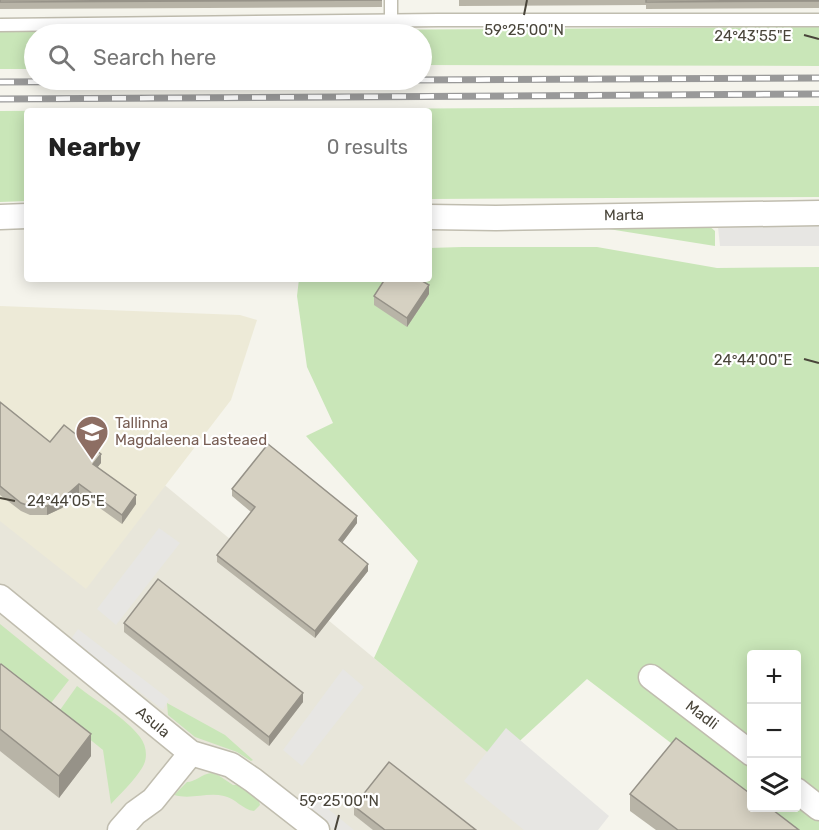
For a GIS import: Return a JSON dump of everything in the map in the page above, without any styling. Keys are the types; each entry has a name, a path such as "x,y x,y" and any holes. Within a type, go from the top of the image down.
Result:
{"street":[{"name":"Marta","path":"432,217 819,213"},
{"path":"0,216 24,216"},
{"name":"Asula","path":"0,597 191,753 231,765 317,830"},
{"name":"Madli","path":"651,677 747,750"},
{"path":"120,830 135,813 157,795 191,753"},
{"path":"801,794 819,808"}],"lane":[{"path":"391,0 391,20"},
{"path":"78,24 391,20 819,20"},
{"path":"0,25 24,25"}],"shaded area":[{"path":"819,226 819,246 720,246 718,227"},
{"name":"Tallinna Magdaleena Lasteaed","path":"0,306 240,315 257,320 231,400 86,589 0,521"},
{"path":"0,349 374,658 582,830 0,830"},
{"path":"159,528 180,543 116,625 97,609"},
{"path":"78,629 169,699 163,710 71,639"},
{"path":"343,669 364,687 302,766 283,750"},
{"path":"506,728 609,816 598,830 524,830 464,781"},
{"path":"311,795 354,830 334,830 302,805"}],"green space":[{"path":"819,27 819,66 432,65 432,29"},
{"path":"0,32 24,32 24,69 0,69"},
{"path":"819,106 819,197 432,199 432,108"},
{"path":"0,111 24,111 24,201 0,202"},
{"path":"709,226 715,231 715,246 596,227"},
{"path":"597,247 717,268 819,267 819,830 786,830 762,812 801,812 801,650 747,650 747,801 587,679 498,761 374,658 418,561 306,436 333,423 307,367 297,296 299,282 432,282 432,248"},
{"path":"0,624 69,680 51,703 0,663"},
{"path":"77,686 127,723 140,737 145,748 146,757 142,768 111,804 103,750 61,716 60,710"},
{"path":"167,703 225,735 253,760 195,737 168,715"},
{"path":"211,773 233,785 240,785 259,801 260,805 254,811 224,796 174,795 187,782"}],"building":[{"path":"0,0 382,0 0,2"},
{"path":"646,0 819,0 819,1 646,2"},
{"path":"383,282 424,282 429,285 407,318 374,296"},
{"path":"0,402 50,442 64,425 101,454 93,464 136,495 122,515 79,484 62,499 47,506 30,506 21,503 0,486"},
{"path":"268,444 357,516 339,540 368,564 315,631 217,555 255,507 232,489"},
{"path":"158,579 303,693 269,737 124,623"},
{"path":"1,664 91,734 59,776 0,729"},
{"path":"676,738 747,791 747,812 776,812 799,830 678,830 630,794"},
{"path":"389,762 476,830 385,830 354,806"}],"railway":[{"path":"432,80 819,78"},
{"path":"0,82 24,82"},
{"path":"0,99 819,94"}],"place":[{"name":"Tallinna Magdaleena Lasteaed","path":"92,461"}]}
